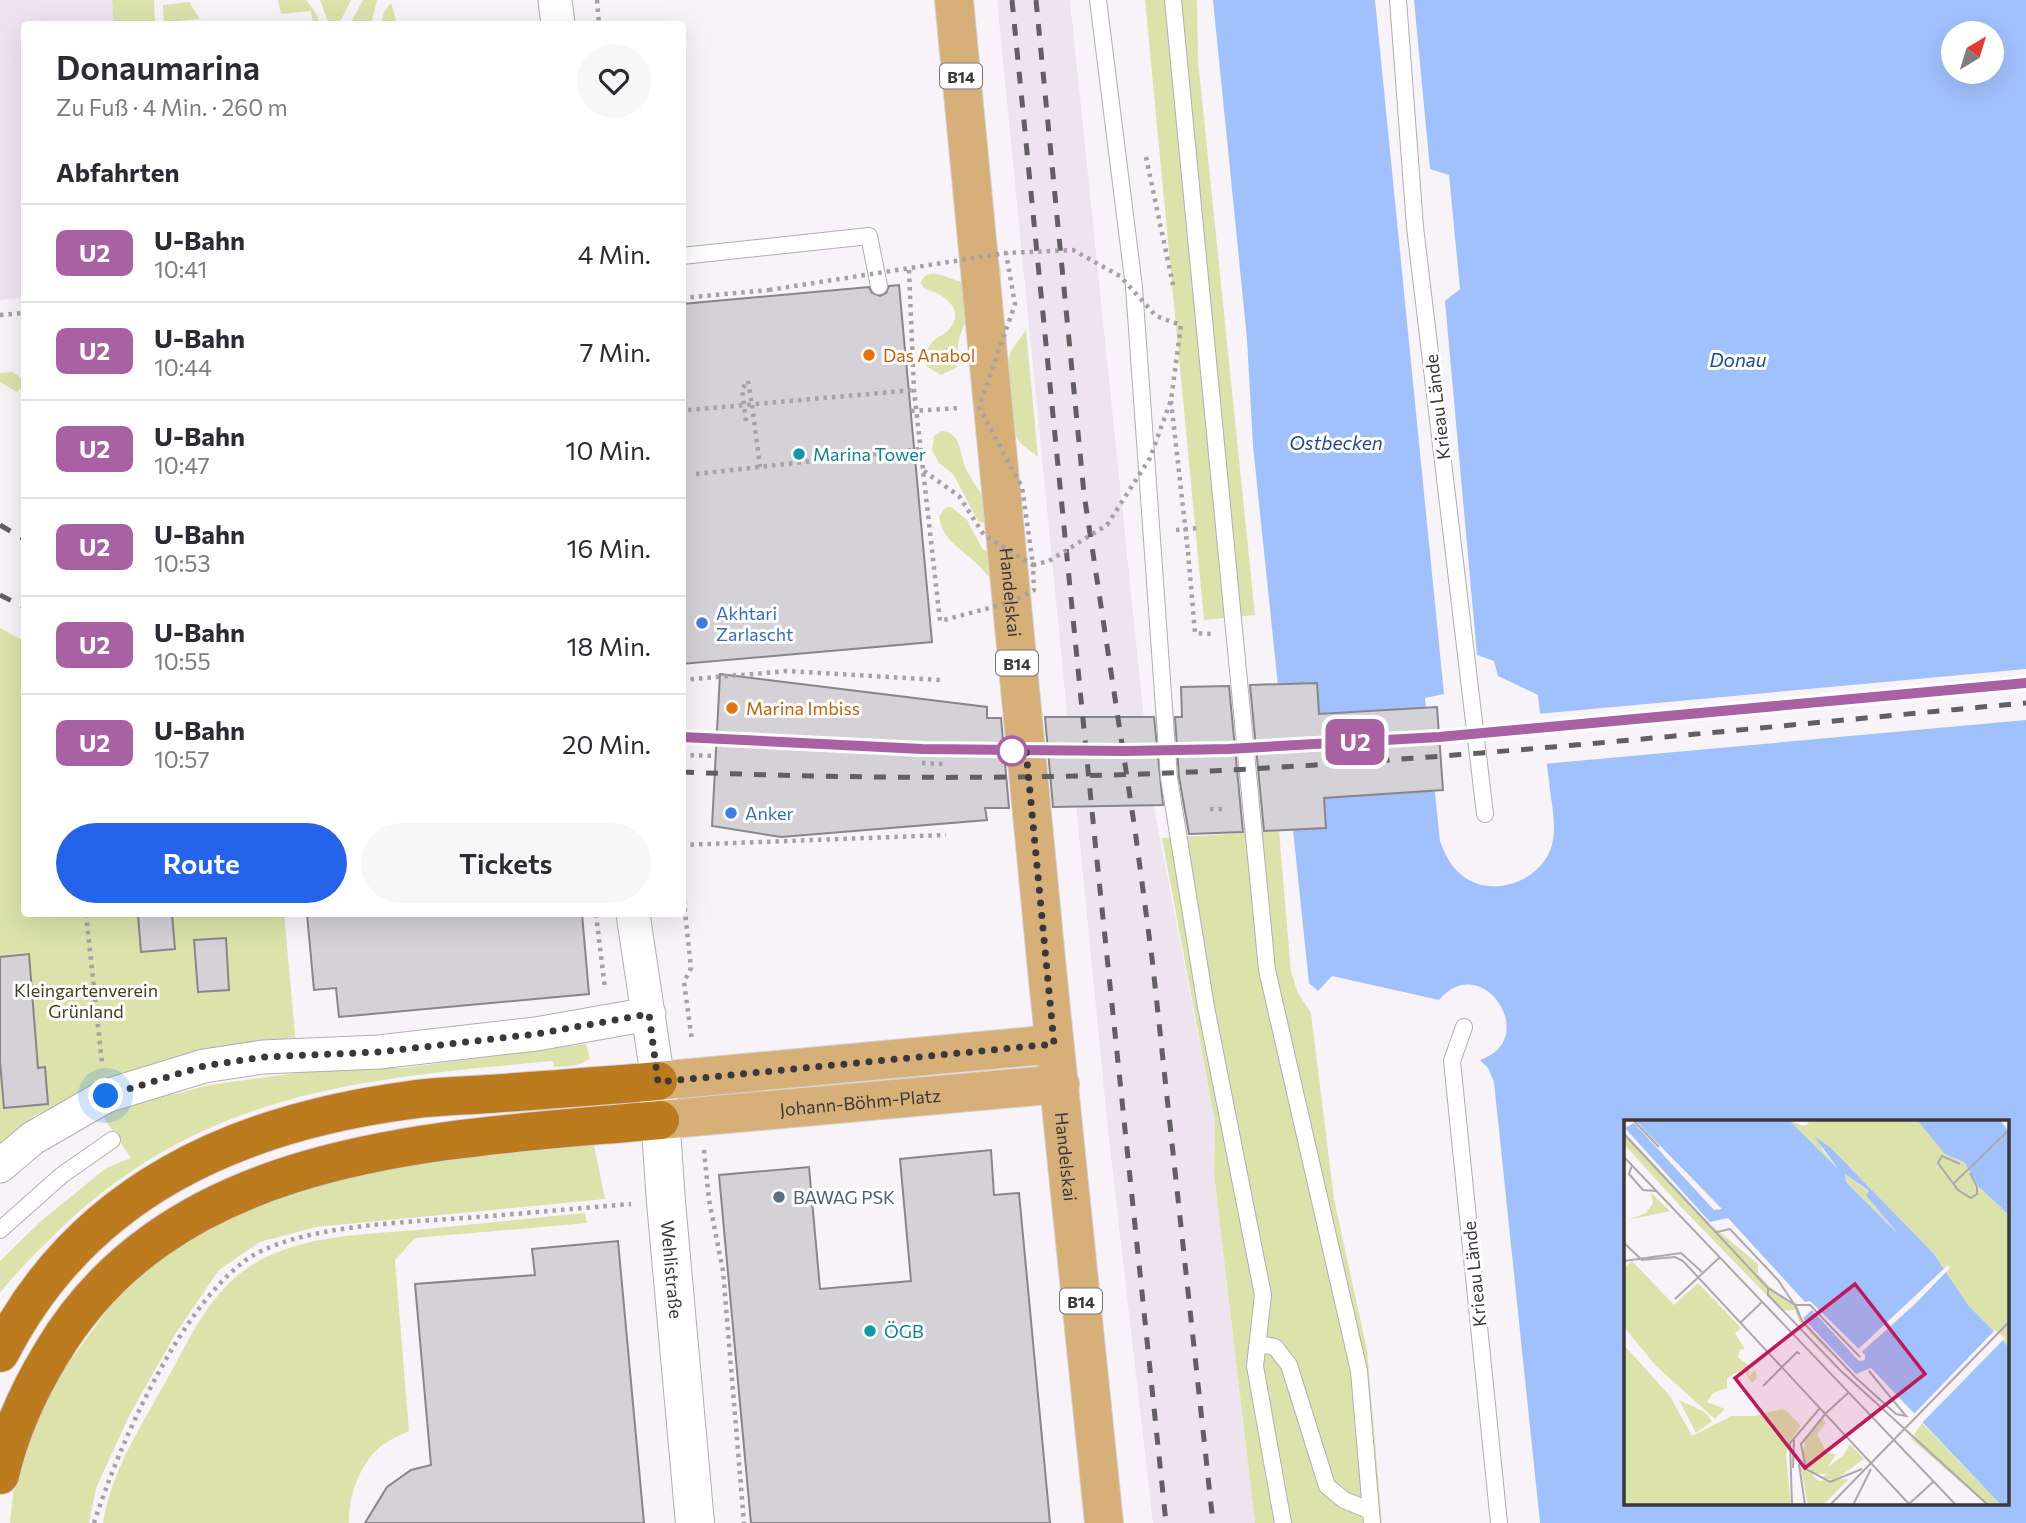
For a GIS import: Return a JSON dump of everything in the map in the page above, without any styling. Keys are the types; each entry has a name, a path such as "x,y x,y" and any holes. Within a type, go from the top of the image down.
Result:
{"highway":[{"path":"0,1353 55,1270 86,1237 120,1207 154,1183 198,1158 242,1139 314,1117 410,1100 658,1082"},
{"path":"0,1475 21,1410 39,1374 70,1324 116,1271 152,1242 197,1214 237,1193 279,1178 326,1163 377,1152 450,1141 660,1120"}],"main road":[{"name":"Handelskai","path":"954,0 1054,1044 1103,1521"},
{"path":"658,1082 1054,1044"},
{"name":"Johann-Böhm-Platz","path":"660,1120 1060,1084"}],"street":[{"path":"555,0 558,21"},
{"name":"Wehlistraße","path":"633,917 658,1082 695,1523"},
{"name":"Wehlistraße","path":"649,1014 657,917"},
{"path":"0,1166 33,1138 106,1096 204,1066 251,1059 379,1052 536,1034 649,1014"}],"lane":[{"path":"1098,0 1134,288 1169,778 1206,1007 1262,1295 1255,1366 1283,1523"},
{"path":"1173,0 1267,970 1359,1371 1372,1517"},
{"name":"Krieau Lände","path":"1398,0 1415,227 1485,814"},
{"path":"686,256 869,236 879,286"},
{"name":"Krieau Lände","path":"1464,1027 1452,1061 1499,1523"},
{"path":"0,1230 62,1175 112,1140"},
{"path":"1259,1343 1275,1347 1289,1366 1327,1486 1343,1500 1372,1517"}],"path":[{"path":"597,0 599,21"},
{"path":"1144,145 1173,287"},
{"path":"686,298 769,290 1006,253 1073,250 1120,276 1156,316 1181,325"},
{"path":"909,270 914,411 924,471 940,621 1012,602 1034,590 1022,487 979,407 1015,304 1006,253"},
{"path":"924,471 959,496 984,535 1033,565 1049,561 1107,525 1150,458 1171,400 1181,325 1178,312"},
{"path":"0,315 21,313"},
{"path":"746,421 743,389 748,381 760,467"},
{"path":"688,410 914,390"},
{"path":"1171,400 1195,633"},
{"path":"914,411 979,407"},
{"path":"696,474 921,449"},
{"path":"1169,531 1224,526"},
{"path":"686,680 787,671 941,680"},
{"path":"686,755 716,756"},
{"path":"922,763 943,764"},
{"path":"686,845 946,835"},
{"path":"86,917 106,1096"},
{"path":"596,917 607,1001"},
{"path":"686,917 691,968 684,982 693,1044"},
{"path":"706,1172 723,1271 744,1523"},
{"path":"94,1523 107,1484 154,1382 191,1320 211,1293 242,1262 270,1247 319,1233 403,1223 631,1204"}],"shaded area":[{"path":"0,0 112,0 114,21 21,21 21,297 0,300"},
{"path":"997,0 1070,0 1152,797 1215,1123 1214,1174 1255,1523 1153,1523 1108,1130"}],"green space":[{"path":"112,0 154,0 155,21 114,21"},
{"path":"278,0 306,0 319,21 313,21 311,11 281,14"},
{"path":"320,0 351,0 340,21 328,21"},
{"path":"363,0 377,0 372,21 352,21"},
{"path":"1145,0 1197,0 1198,60 1255,615 1204,620"},
{"path":"189,2 200,19 164,21 163,5"},
{"path":"391,3 396,21 382,21 384,12"},
{"path":"993,263 1000,267 1000,281 976,304 968,317 959,341 957,367 941,375 926,366 928,348 951,327 955,313 949,302 925,289 920,283 929,274 939,274 962,282"},
{"path":"1026,330 1038,457 1020,443 1008,420 1005,371 1011,351"},
{"path":"13,372 21,378 21,388 17,392 0,382 0,373"},
{"path":"942,431 954,436 967,471 990,504 986,524 978,521 953,474 939,463 932,450 934,436"},
{"path":"951,507 967,520 982,548 996,559 1001,592 945,532 939,517 945,508"},
{"name":"Kleingartenverein Grünland","path":"0,628 21,639 21,917 284,917 296,1044 93,1088 34,1116 0,1147"},
{"path":"1279,831 1291,972 1298,993 1311,1013 1334,1199 1367,1350 1382,1523 1255,1523 1214,1174 1215,1123 1162,838"},
{"path":"586,1044 590,1058 578,1065 554,1067 553,1061 416,1075 289,1100 228,1120 170,1147 113,1184 58,1231 0,1293 0,1261 40,1222 106,1168 131,1158 102,1115 122,1103 209,1085 331,1068 403,1068"},
{"path":"594,1145 605,1199 316,1227 260,1242 219,1270 176,1333 130,1414 96,1488 89,1523 10,1523 13,1493 25,1450 55,1381 121,1292 163,1255 248,1209 313,1184 370,1171 480,1156"},
{"path":"585,1213 587,1223 415,1238 395,1260 409,1431 384,1444 369,1459 354,1490 349,1523 103,1523 119,1469 190,1338 218,1295 243,1271 285,1249 332,1238"}],"water":[{"name":"Donau","path":"1213,0 1375,0 1444,694 1425,698 1440,841 1452,865 1461,875 1473,882 1497,886 1520,880 1540,866 1552,845 1554,821 1538,695 1498,676 1494,661 1477,655 1445,301 1460,289 1449,175 1430,169 1414,0 2026,0 2026,1523 1540,1523 1494,1082 1488,1068 1480,1060 1498,1049 1506,1035 1506,1018 1499,1003 1487,991 1472,985 1456,987 1439,1000 1332,976 1318,991 1309,983 1253,446 1247,339"}],"pier":[{"path":"2026,669 2026,720 1543,764 1537,714"}],"building":[{"name":"Marina Tower","path":"899,285 932,642 686,664 686,304 869,287 872,293 880,296 886,293 889,286"},
{"path":"720,674 987,707 987,718 1001,718 1009,808 985,808 987,820 781,837 712,826"},
{"path":"1317,683 1319,714 1437,707 1443,790 1324,798 1326,828 1264,831 1250,685"},
{"path":"1229,686 1243,832 1189,834 1179,777 1175,717 1182,717 1181,687"},
{"path":"1045,717 1154,717 1163,805 1053,807"},
{"path":"138,917 172,917 175,949 141,952"},
{"path":"307,917 582,917 589,994 339,1017 336,988 314,990"},
{"path":"226,938 229,990 198,992 194,940"},
{"path":"29,954 38,1068 45,1067 48,1104 4,1108 0,1062 0,957"},
{"name":"ÖGB","path":"991,1150 994,1195 1019,1193 1050,1523 751,1523 719,1175 809,1167 820,1289 911,1281 900,1159"},
{"path":"618,1241 644,1523 365,1523 387,1487 411,1470 431,1465 415,1284 535,1275 532,1249"}],"railway":[{"path":"1012,0 1166,1523"},
{"path":"1036,0 1084,494 1152,958 1213,1523"},
{"path":"0,525 21,537"},
{"path":"0,595 21,606"},
{"path":"686,736 899,749 1228,749 1439,737 2026,683"},
{"path":"686,772 956,777 1093,776 1230,770 1529,749 2026,703"}],"metro line":[{"name":"U2","path":"686,737 1012,751 1228,749 1439,737 2026,683"}],"place":[{"name":"Das Anabol","path":"869,355"},
{"name":"Marina Tower","path":"799,454"},
{"name":"Akhtari Zarlascht","path":"702,623"},
{"name":"Marina Imbiss","path":"732,708"},
{"name":"Anker","path":"731,813"},
{"name":"BAWAG PSK","path":"779,1197"},
{"name":"ÖGB","path":"870,1331"}],"route":[{"path":"106,1096 204,1066 263,1057 379,1052 536,1034 649,1014 658,1082 1054,1044 1026,750 1012,751"}],"water label":[{"name":"Ostbecken","path":"1336,442"}]}
